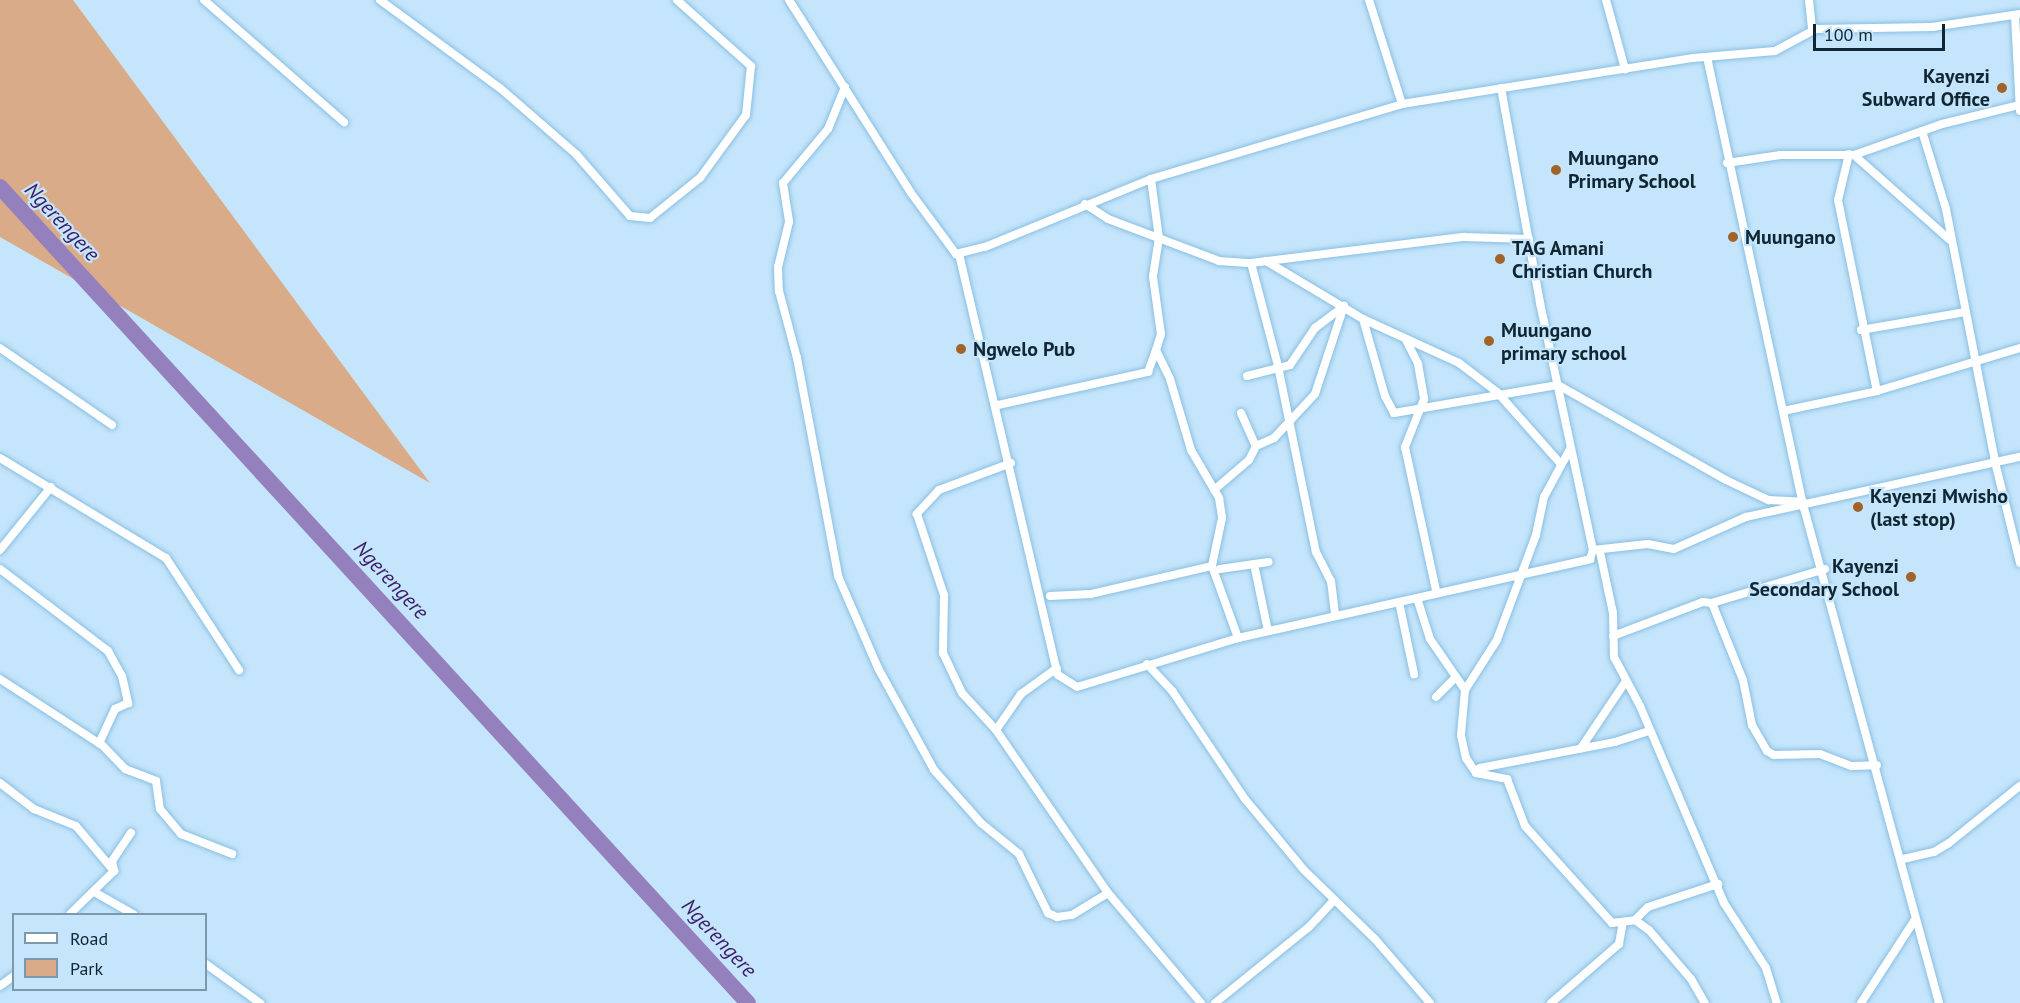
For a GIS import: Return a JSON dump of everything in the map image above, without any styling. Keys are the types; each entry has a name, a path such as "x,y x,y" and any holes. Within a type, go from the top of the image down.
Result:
{"street":[{"path":"204,0 344,122"},
{"path":"380,0 500,88 568,146 630,216 650,218 700,178 746,115 751,66 677,0"},
{"path":"789,0 932,225 950,250 959,254 1151,180 1402,104 1707,57 1783,50 1812,30 1932,27 2017,15 2019,108 1922,131 1852,154 1780,155 1727,163"},
{"path":"1370,0 1402,104"},
{"path":"1606,0 1625,69"},
{"path":"1809,0 1812,30"},
{"path":"1707,57 1727,163 1804,505 1825,569 1903,859 1914,921 1939,1003"},
{"path":"845,87 828,129 783,183 789,222 778,267 779,291 797,358 838,576 878,668 933,770 981,823 1019,854 1048,913 1058,917 1072,915 1108,893"},
{"path":"1501,88 1528,239 1570,449 1613,613 1614,657 1718,884 1724,903 1757,951 1778,1003"},
{"path":"1922,131 1946,209 1949,239 1995,462 2020,563"},
{"path":"1852,154 1949,239"},
{"path":"1852,154 1838,200 1861,330 1877,391"},
{"path":"998,405 1148,372 1161,334 1153,278 1159,238 1151,180"},
{"path":"1085,204 1108,219 1219,261 1251,263 1395,242 1528,239"},
{"path":"959,254 998,405 1057,668 1065,684 1086,687 1147,664 1238,638 1417,598 1436,590 1590,559 1596,551 1648,544 1674,549 1746,517 2020,458"},
{"path":"1266,260 1363,319 1459,363 1497,392 1560,463"},
{"path":"1251,263 1279,369 1316,552 1331,581 1335,616"},
{"path":"1214,490 1249,460 1256,446 1274,438 1289,418 1315,394 1344,306"},
{"path":"1247,376 1290,365 1315,328 1344,306"},
{"path":"1861,330 1965,312"},
{"path":"1363,319 1384,396 1394,413 1423,410 1497,392 1558,385 1726,480 1768,500 1804,505"},
{"path":"1405,339 1418,364 1423,410 1406,437 1405,447 1436,590"},
{"path":"0,348 112,425"},
{"path":"1783,411 1877,391 1975,359 2020,348"},
{"path":"1156,350 1170,379 1191,450 1214,490 1222,518 1216,568 1238,638"},
{"path":"1241,413 1256,446"},
{"path":"1473,770 1461,735 1465,690 1497,640 1544,497 1560,463 1570,449"},
{"path":"0,458 29,479 51,488 166,558 239,670"},
{"path":"1011,463 939,490 917,514 944,595 943,652 962,693 996,730 1108,893 1201,1003"},
{"path":"0,550 51,488"},
{"path":"1050,596 1091,594 1216,568 1268,562"},
{"path":"1254,564 1268,631"},
{"path":"0,569 108,651 122,676 128,703 115,709 99,744"},
{"path":"1613,636 1703,602 1712,603 1825,569"},
{"path":"1417,598 1431,639 1465,690"},
{"path":"1399,602 1414,674"},
{"path":"1712,603 1743,680 1752,725 1767,751 1773,755 1820,754 1852,766 1876,765"},
{"path":"1147,664 1173,692 1210,754 1245,799 1334,900 1430,1003"},
{"path":"996,730 1021,694 1057,668"},
{"path":"1436,697 1455,678"},
{"path":"0,679 99,744 125,769 156,781 160,809 181,834 232,854"},
{"path":"1581,748 1626,681"},
{"path":"1473,770 1581,748 1647,731"},
{"path":"1473,770 1507,778 1525,826 1612,922 1635,920 1648,907 1718,884"},
{"path":"0,783 34,809 75,826 114,871"},
{"path":"1903,859 1942,848 2020,786"},
{"path":"114,871 112,861 131,832"},
{"path":"72,913 96,893 114,871"},
{"path":"96,893 131,913"},
{"path":"1215,1003 1309,927 1334,900"},
{"path":"1635,920 1691,979 1705,1003"},
{"path":"1861,1003 1914,921"},
{"path":"1551,1003 1618,944 1623,922"},
{"path":"207,965 260,1003"},
{"path":"1768,1003 1773,988"}],"green space":[{"path":"0,0 73,0 430,483 0,237"}],"waterway":[{"name":"Ngerengere","path":"0,187 748,1003"}],"place":[{"name":"Kayenzi Subward Office","path":"2002,88"},
{"name":"Muungano Primary School","path":"1556,170"},
{"name":"Muungano","path":"1733,237"},
{"name":"TAG Amani Christian Church","path":"1500,259"},
{"name":"Muungano primary school","path":"1489,341"},
{"name":"Ngwelo Pub","path":"961,349"},
{"name":"Kayenzi Mwisho (last stop)","path":"1858,507"},
{"name":"Kayenzi Secondary School","path":"1911,577"}]}
